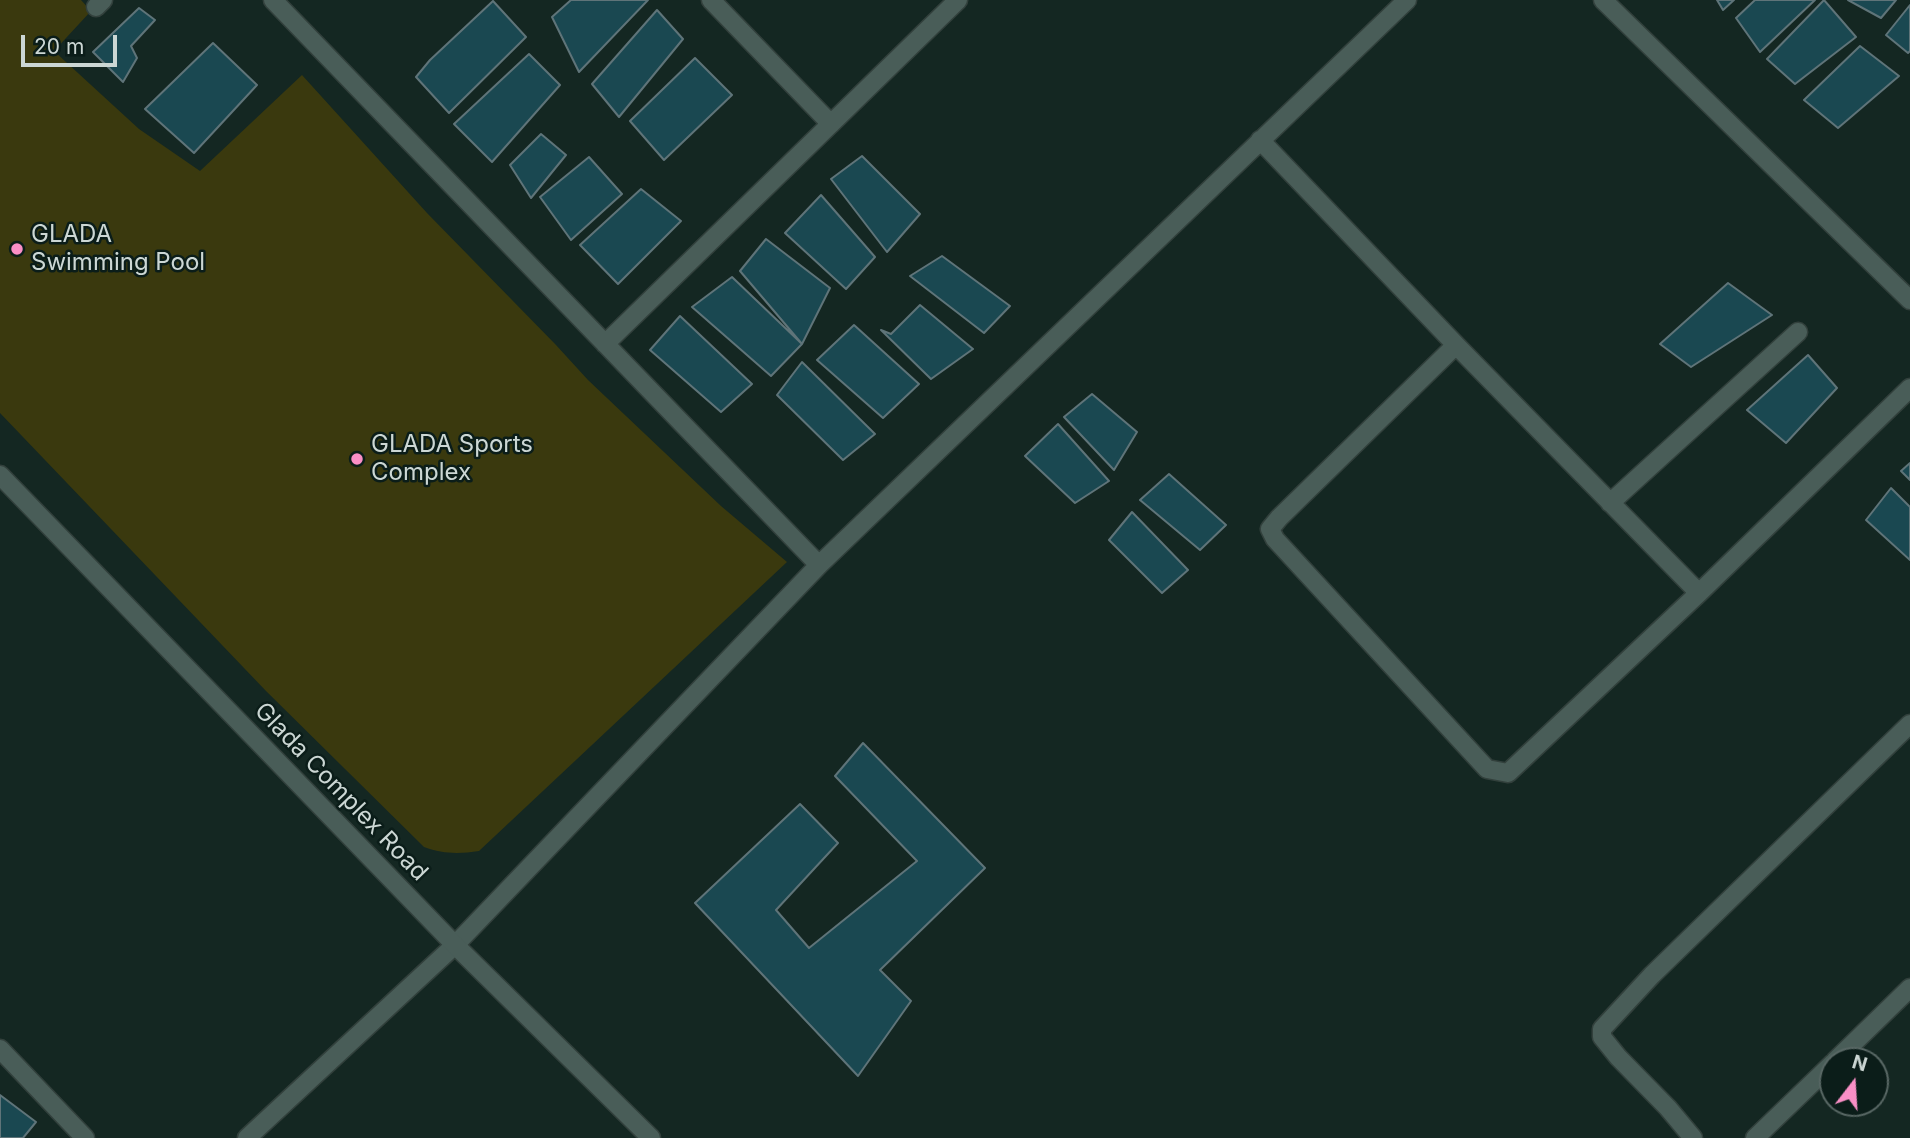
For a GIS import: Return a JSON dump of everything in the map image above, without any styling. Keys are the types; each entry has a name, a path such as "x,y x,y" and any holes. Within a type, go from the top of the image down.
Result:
{"street":[{"path":"273,0 819,565"},
{"path":"711,0 831,124"},
{"path":"605,344 958,0"},
{"path":"247,1138 455,945 819,565 1407,0"},
{"path":"1603,0 1910,300"},
{"path":"1260,140 1699,593"},
{"path":"1610,503 1798,332"},
{"path":"1456,345 1270,529 1275,539 1487,769 1508,773 1699,593 1910,388"},
{"name":"Glada Complex Road","path":"0,475 455,945 651,1138"},
{"path":"1693,1138 1668,1108 1618,1058 1602,1037 1602,1029 1652,975 1910,724"},
{"path":"1849,1047 1910,988"},
{"path":"0,1049 85,1138"},
{"path":"1755,1138 1819,1076"}],"shaded area":[{"name":"GLADA Sports Complex","path":"0,0 81,0 91,11 54,51 139,129 200,171 302,75 427,213 588,380 721,506 787,562 479,851 451,853 424,847 266,691 0,413"}],"building":[{"path":"571,0 648,0 579,72 552,17"},
{"path":"1717,0 1734,0 1723,10"},
{"path":"1755,0 1815,0 1760,52 1736,18"},
{"path":"1824,0 1856,37 1795,84 1767,59"},
{"path":"1848,0 1896,0 1881,18"},
{"path":"493,1 526,37 449,113 416,77 430,60"},
{"path":"1910,5 1910,51 1908,53 1886,35"},
{"path":"139,8 155,20 131,46 137,58 123,82 93,52"},
{"path":"657,10 683,39 619,117 592,84"},
{"path":"213,43 257,85 194,153 145,109"},
{"path":"1860,46 1899,76 1838,128 1804,100"},
{"path":"529,54 560,85 492,162 454,124"},
{"path":"695,58 732,95 664,160 630,121"},
{"path":"541,134 566,155 531,198 510,165"},
{"path":"862,156 920,214 887,252 831,179"},
{"path":"589,157 622,194 571,240 540,197"},
{"path":"641,189 681,221 618,284 580,245"},
{"path":"821,195 875,257 846,289 785,233"},
{"path":"766,239 830,288 802,344 740,271"},
{"path":"942,256 1010,306 984,333 910,276"},
{"path":"732,277 802,344 771,376 692,307"},
{"path":"1728,283 1772,315 1691,367 1660,344"},
{"path":"920,305 973,349 931,379 881,330 891,334"},
{"path":"680,316 752,384 721,412 650,350"},
{"path":"854,325 919,384 883,418 817,360"},
{"path":"1808,355 1837,388 1786,443 1747,410"},
{"path":"802,362 875,434 843,460 777,395"},
{"path":"1092,394 1137,432 1114,470 1064,417"},
{"path":"1058,424 1109,481 1075,503 1025,456"},
{"path":"1910,463 1910,480 1901,471"},
{"path":"1169,474 1226,525 1200,550 1140,500"},
{"path":"1891,488 1910,507 1910,560 1866,520"},
{"path":"1132,512 1188,570 1162,593 1109,540"},
{"path":"863,743 985,868 880,970 911,1001 858,1076 695,903 800,804 838,843 776,910 809,948 917,861 835,776"},
{"path":"0,1095 36,1122 23,1138 0,1138"}],"place":[{"name":"GLADA Swimming Pool","path":"17,249"},
{"name":"GLADA Sports Complex","path":"357,459"}]}
